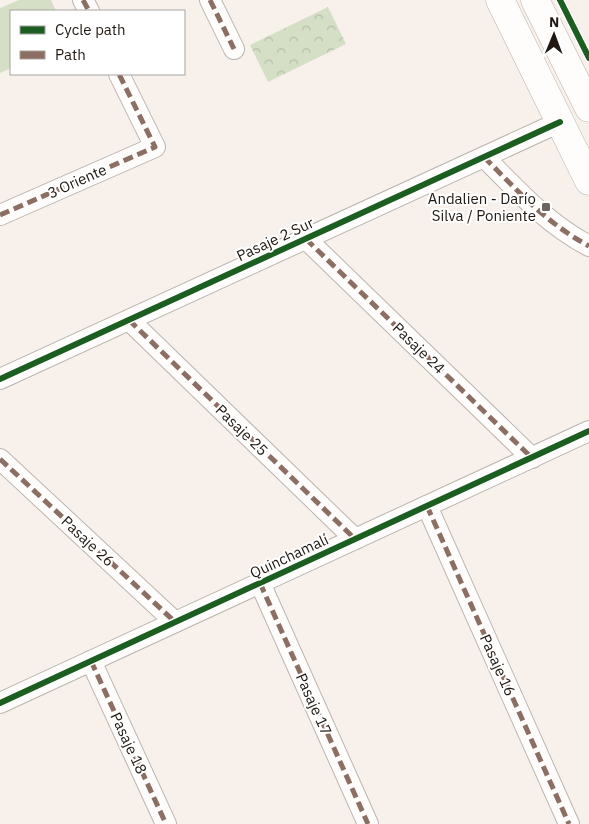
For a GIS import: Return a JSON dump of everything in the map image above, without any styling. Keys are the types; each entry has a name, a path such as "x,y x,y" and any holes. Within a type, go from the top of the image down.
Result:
{"main road":[{"path":"500,0 589,182"},
{"path":"535,0 586,93"}],"street":[{"path":"210,0 234,49"},
{"name":"3 Oriente","path":"0,215 155,146 120,75"},
{"name":"Pasaje 2 Sur","path":"0,379 560,122"},
{"path":"484,157 548,220 589,246"},
{"name":"Pasaje 24","path":"306,239 532,458"},
{"name":"Pasaje 25","path":"129,320 355,539"},
{"name":"Quinchamalí","path":"0,703 589,431"},
{"name":"Pasaje 26","path":"0,459 175,622"},
{"name":"Pasaje 16","path":"427,506 569,824"},
{"name":"Pasaje 17","path":"260,583 368,824"},
{"name":"Pasaje 18","path":"91,661 166,824"}],"green space":[{"path":"19,0 51,0 56,10 10,10 10,68 0,73 0,8"},
{"path":"328,7 346,44 268,82 250,45"}],"marked path":[{"path":"83,0 88,10"},
{"path":"210,0 234,49"},
{"path":"0,215 155,147 119,75"},
{"path":"484,157 546,217 589,246"},
{"path":"306,239 532,458"},
{"path":"129,320 355,539"},
{"path":"0,459 175,622"},
{"path":"427,506 569,824"},
{"path":"260,583 368,824"},
{"path":"91,661 166,824"}],"cycle path":[{"path":"560,0 589,58"},
{"path":"0,379 560,122"},
{"path":"0,703 589,431"}],"place":[{"name":"Andalien - Darío Silva / Poniente","path":"546,207"}]}
